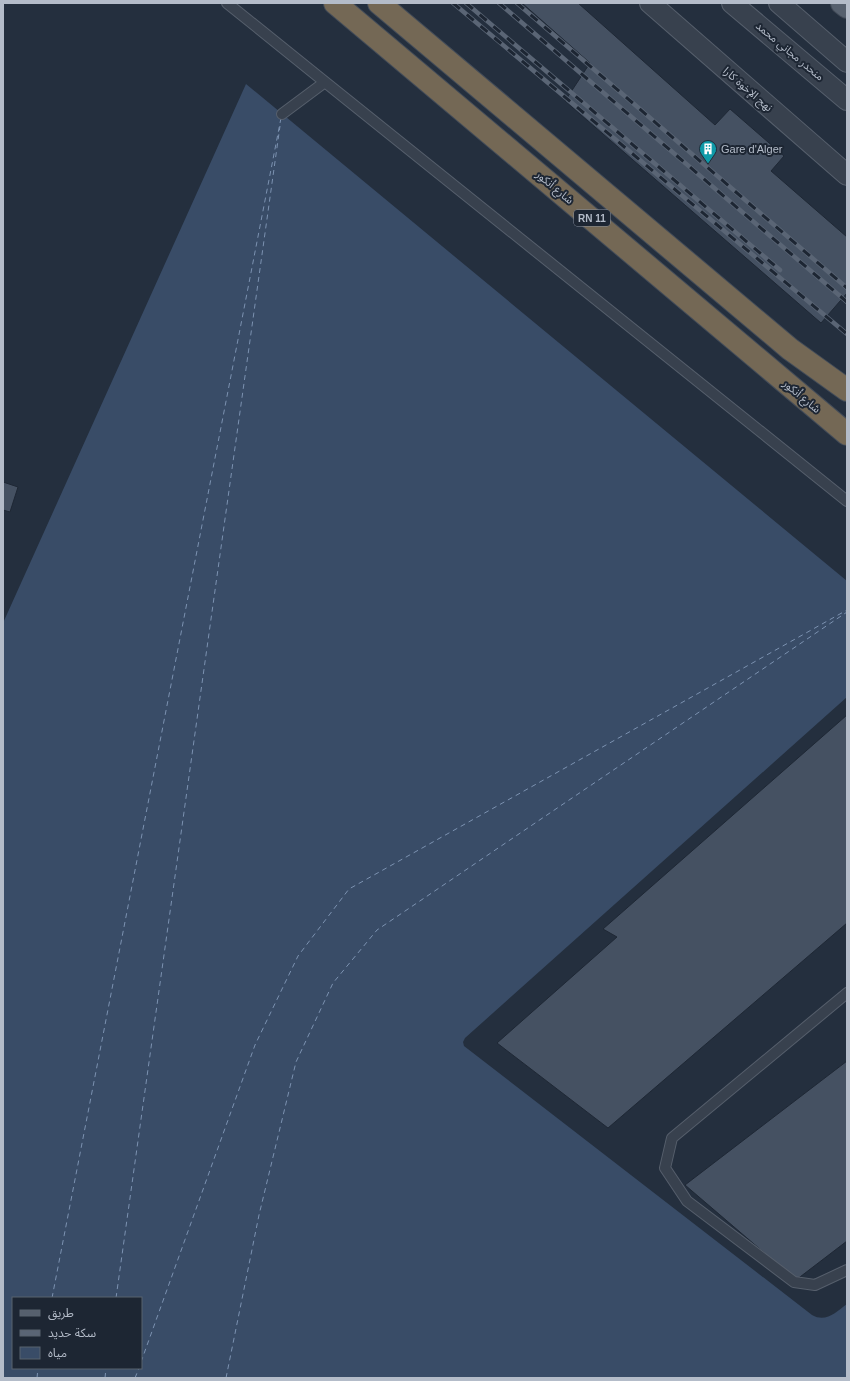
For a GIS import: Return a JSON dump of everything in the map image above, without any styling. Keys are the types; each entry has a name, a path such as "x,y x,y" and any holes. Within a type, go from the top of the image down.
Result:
{"highway":[{"name":"شارع أنكور","path":"335,3 847,434"},
{"name":"RN 11","path":"379,3 790,349 847,390"}],"main road":[{"path":"842,3 847,7"}],"street":[{"name":"نهج الإخوة كارا","path":"650,3 847,175"},
{"name":"منحدر مجاني محمد","path":"732,3 847,100"},
{"path":"779,3 847,62"}],"lane":[{"path":"227,3 847,501"},
{"path":"282,114 325,82"},
{"path":"847,993 672,1138 665,1168 686,1201 794,1282 815,1285 847,1270"}],"water":[{"path":"246,84 847,581 847,697 465,1038 463,1042 464,1046 812,1315 822,1318 831,1316 847,1304 847,1378 3,1378 3,623"}],"building":[{"name":"Gare d'Alger","path":"522,3 578,3 715,125 730,109 784,156 771,171 847,237 847,293 821,323 565,101 590,63"},
{"path":"3,482 18,487 10,512 3,510"},
{"path":"847,715 847,923 608,1128 497,1043 617,937 603,929"},
{"path":"847,1061 847,1241 796,1280 685,1185"}],"ferry route":[{"path":"52,1297 281,118"},
{"path":"116,1297 280,126"},
{"path":"142,1359 255,1045 298,956 349,889 847,610"},
{"path":"226,1378 259,1215 296,1062 333,983 377,930 847,612"},
{"path":"37,1378 38,1369"},
{"path":"105,1378 106,1369"},
{"path":"135,1378 139,1369"}],"railway":[{"path":"453,3 847,334"},
{"path":"466,3 780,270"},
{"path":"499,3 847,302"},
{"path":"517,3 847,288"}],"place":[{"name":"Gare d'Alger","path":"708,164"}]}
